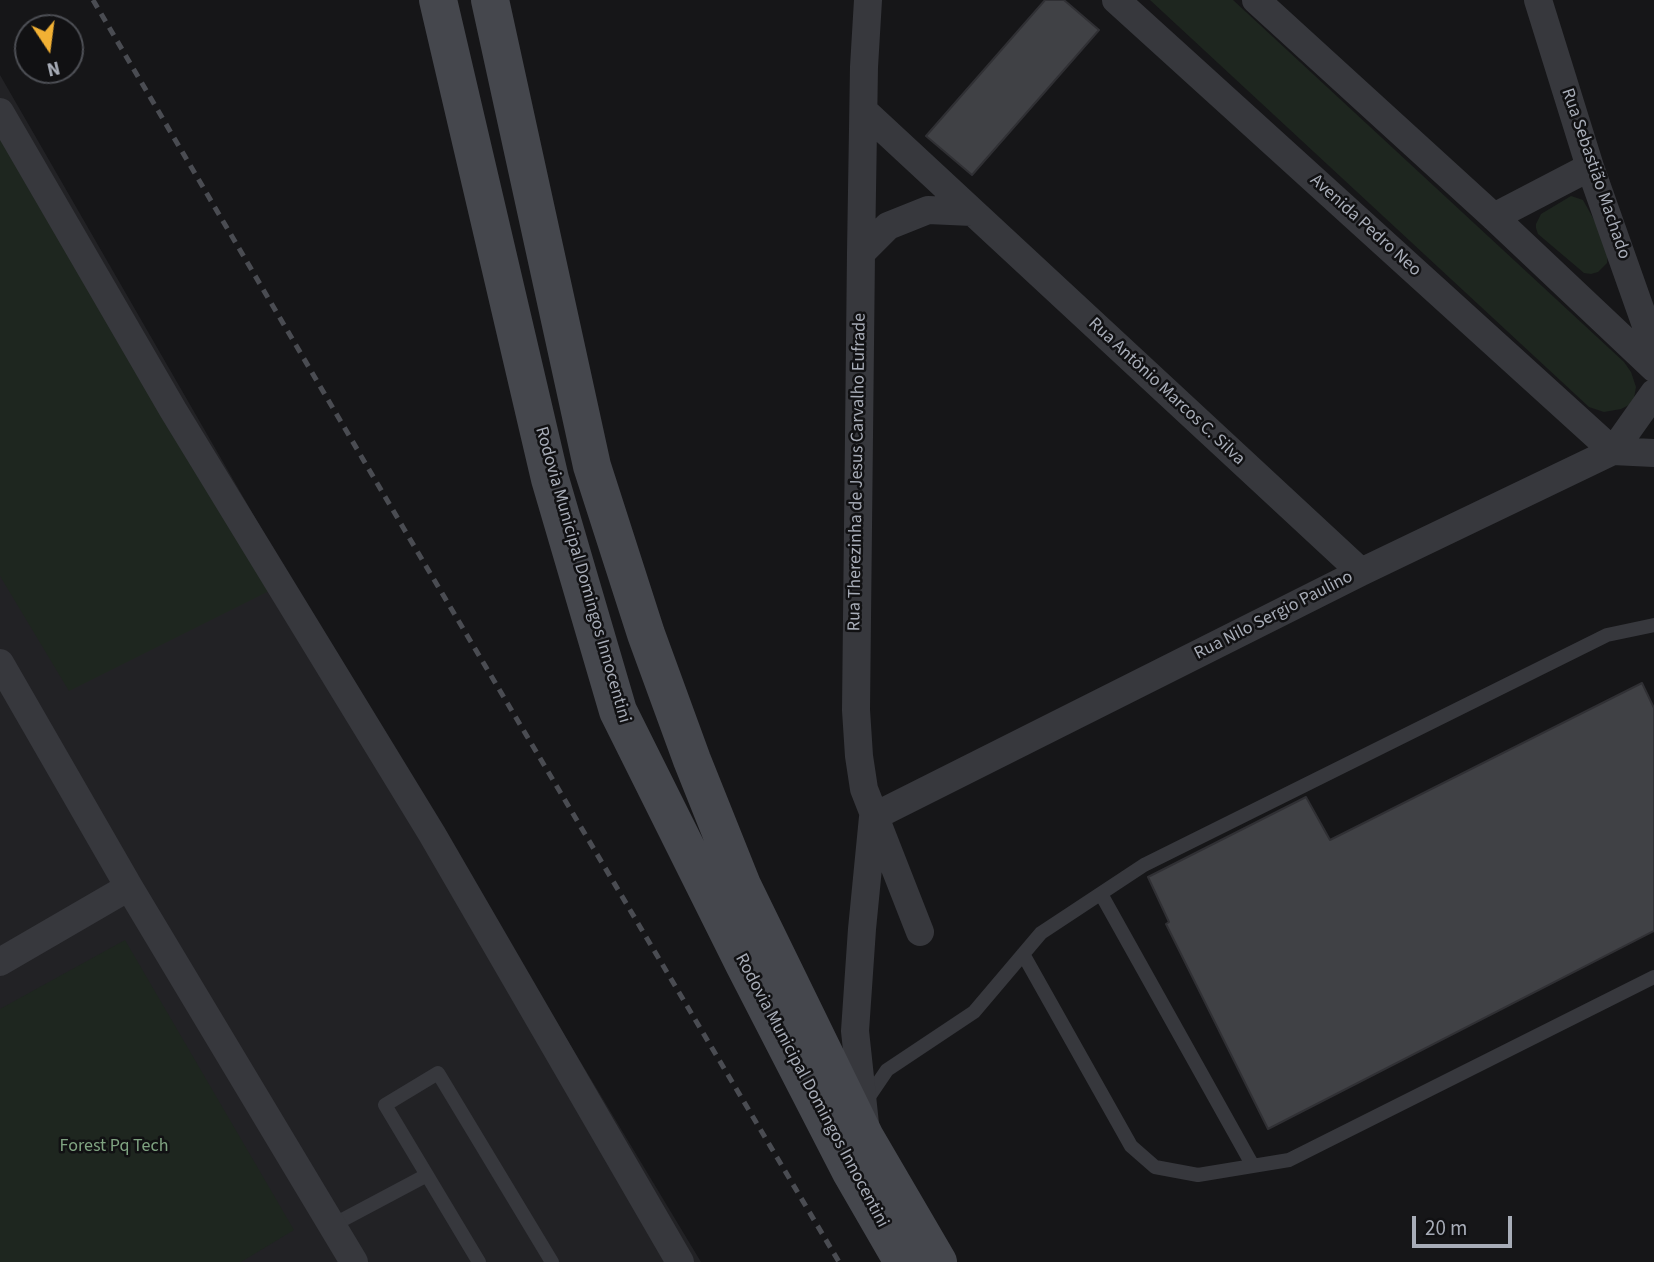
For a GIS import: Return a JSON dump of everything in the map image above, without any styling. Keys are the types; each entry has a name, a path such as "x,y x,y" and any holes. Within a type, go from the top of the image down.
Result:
{"main road":[{"name":"Rodovia Municipal Domingos Innocentini","path":"438,0 550,479 618,711 851,1172 903,1262"},
{"name":"Rodovia Municipal Domingos Innocentini","path":"490,0 592,466 633,595 692,760 743,885 938,1262"}],"street":[{"name":"Rua Therezinha de Jesus Carvalho Eufrade","path":"868,0 864,67 856,710 864,789 920,932"},
{"name":"Avenida Pedro Neo","path":"1116,0 1613,451"},
{"path":"1256,0 1494,217 1654,368"},
{"name":"Rua Sebastião Machado","path":"1538,0 1590,167 1654,348"},
{"name":"Rua Antônio Marcos C. Silva","path":"864,111 1361,572"},
{"path":"0,112 173,410 432,834 680,1262"},
{"path":"1494,217 1590,167"},
{"path":"861,253 888,226 928,211 972,212"},
{"name":"Rua Nilo Sergio Paulino","path":"873,817 1361,572 1613,451 1654,393"},
{"path":"1613,451 1654,453"},
{"path":"0,663 129,887 354,1262"},
{"path":"864,1121 855,1031 873,817"},
{"path":"0,962 129,887"}],"lane":[{"path":"864,1121 887,1070 974,1012 1041,933 1144,865 1607,635 1654,625"},
{"path":"1101,894 1253,1166"},
{"path":"1023,954 1131,1146 1155,1167 1198,1175 1289,1160 1654,977"},
{"path":"479,1262 385,1105 438,1073 552,1262"},
{"path":"331,1226 427,1175"}],"shaded area":[{"path":"0,75 302,599 701,1262 0,1262"}],"green space":[{"path":"1150,0 1233,0 1624,362 1636,387 1631,404 1604,412 1589,407"},
{"path":"0,134 269,591 69,691 0,576"},
{"path":"1571,196 1583,200 1607,243 1607,263 1598,272 1584,273 1538,234 1536,224 1541,214"},
{"name":"Forest Pq Tech","path":"125,940 294,1230 241,1262 0,1262 0,1009"}],"building":[{"path":"1045,0 1064,0 1099,30 972,175 926,136"},
{"path":"1642,683 1654,708 1654,931 1268,1129 1166,924 1169,922 1148,877 1306,797 1330,840"}],"railway":[{"path":"93,0 839,1262"}]}
